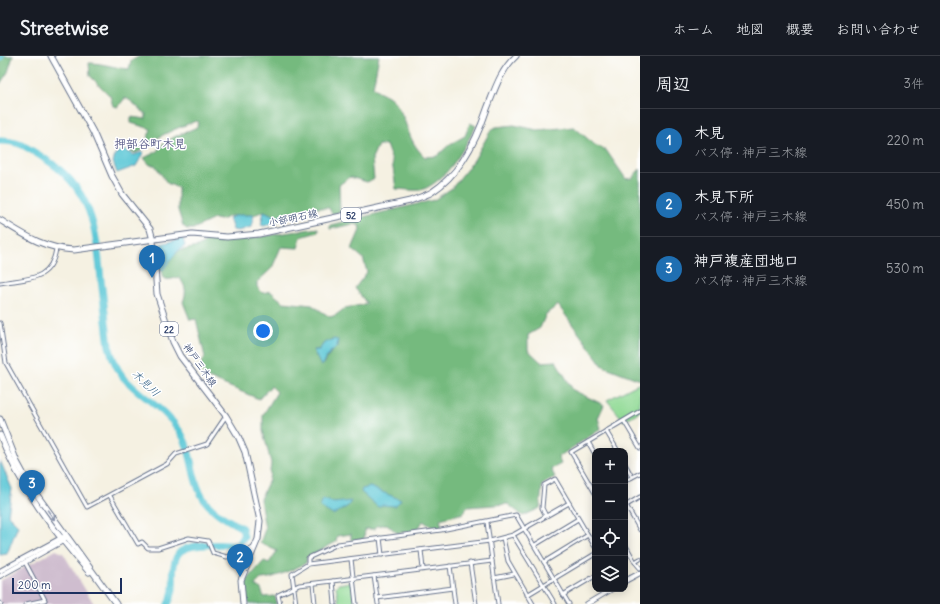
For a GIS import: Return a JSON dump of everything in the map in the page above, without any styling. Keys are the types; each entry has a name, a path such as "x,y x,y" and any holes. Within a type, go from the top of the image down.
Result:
{"main road":[{"name":"神戸三木線","path":"52,56 94,132 112,176 122,194 150,229 153,240 157,294 173,342 180,356 226,416 238,436 245,452 260,521 258,539 242,580 243,604"},
{"name":"小部明石線","path":"0,220 27,237 56,249 90,248 192,234 228,237 259,234 410,201 432,192 448,179 465,155 482,124 499,79 507,64 516,56"},
{"path":"0,419 17,462 63,539"},
{"path":"0,435 12,464 28,491 63,539 116,604"}],"street":[{"path":"0,283 43,274 54,263 56,249"},
{"path":"0,323 6,363 87,507 110,496 167,464 176,454 207,444 226,416"},
{"path":"592,488 571,452 640,411"},
{"path":"624,420 640,448"},
{"path":"606,431 616,448"},
{"path":"588,442 592,449"},
{"path":"628,470 632,477"},
{"path":"628,479 640,473"},
{"path":"546,516 542,508 544,485 555,479 592,542"},
{"path":"110,496 138,544 142,542 148,548 158,548 189,538 208,541 213,553 227,557 254,548"},
{"path":"628,505 640,497"},
{"path":"296,604 292,574 308,564 490,541 503,538 514,535 569,503"},
{"path":"628,509 640,530"},
{"path":"308,564 308,558 338,544 487,522 516,515 569,604"},
{"path":"534,545 578,519"},
{"path":"487,522 498,604"},
{"path":"514,535 555,604"},
{"path":"544,562 588,535"},
{"path":"380,538 382,555"},
{"path":"503,538 508,561 514,574 533,604"},
{"path":"0,576 63,539"},
{"path":"0,571 63,539"},
{"path":"628,549 640,568"},
{"path":"421,550 423,569"},
{"path":"527,595 592,556"},
{"path":"351,559 356,604"},
{"path":"635,562 640,559"},
{"path":"280,604 278,595 294,587 353,578 492,561"},
{"path":"26,562 46,600 26,604"},
{"path":"470,563 476,604"},
{"path":"450,566 455,604"},
{"path":"628,580 640,573"},
{"path":"494,578 514,574"},
{"path":"374,576 378,604"},
{"path":"563,595 592,578"},
{"path":"333,582 336,604"},
{"path":"313,584 315,604"},
{"path":"377,598 453,588"},
{"path":"587,604 607,592"}],"shaded area":[{"path":"56,550 63,553 94,604 0,604 0,581"}],"green space":[{"path":"0,56 13,56 8,72 0,84"},
{"path":"140,56 379,56 373,87 393,100 402,114 410,136 425,157 437,156 450,144 465,136 470,123 476,126 455,162 441,178 424,189 396,189 392,161 386,145 378,145 372,158 374,179 367,182 350,177 339,185 340,212 332,214 329,208 314,208 296,211 277,217 264,211 254,215 230,216 221,220 214,219 193,229 187,229 183,226 178,210 178,188 167,183 155,165 150,165 144,158 156,152 162,145 174,137 197,127 199,122 196,121 161,136 135,153 130,151 146,142 151,129 131,123 131,117 146,119 146,114 125,98 118,107 113,106 110,96 90,76 89,63 129,69 131,61"},
{"path":"514,125 537,130 574,127 595,145 606,150 626,179 632,178 640,169 640,380 603,366 558,305 546,314 540,328 528,335 528,350 541,362 556,361 573,390 604,405 598,418 601,429 558,457 561,464 551,469 555,477 542,485 540,508 523,516 508,504 467,507 464,513 440,519 442,527 435,529 423,521 417,531 397,533 387,524 376,526 375,529 365,529 364,539 351,540 351,534 337,536 336,542 307,557 306,563 277,576 261,579 255,585 261,589 264,597 275,596 277,604 250,604 247,602 246,581 264,561 269,563 277,551 260,543 265,529 260,499 269,480 271,463 263,431 263,415 277,392 271,386 259,399 206,377 198,369 205,357 196,319 190,320 183,302 185,295 184,286 179,277 168,279 162,277 162,271 178,251 198,247 210,239 231,241 318,228 318,232 301,237 298,248 281,247 272,268 257,282 257,287 263,293 270,291 283,302 312,305 330,317 336,315 345,308 367,304 355,288 367,272 363,258 352,249 360,230 359,225 353,224 330,229 330,225 434,200 452,188 474,160 491,130 496,127","holes":["333,339 333,349 323,364 314,350 319,350 324,343"]},
{"path":"640,383 640,411 624,421 607,400"},
{"path":"350,582 352,583 354,604 339,604 336,586"}],"water":[{"path":"125,150 134,155 143,152 143,154 136,166 117,173 113,162 116,153"},
{"path":"264,211 277,217 286,213 288,218 264,226 261,225"},
{"path":"238,215 254,215 251,227 238,231 233,230 229,218"},
{"path":"183,238 185,246 178,251 162,271 158,270 158,252 161,244"},
{"path":"333,339 338,340 337,347 331,351 321,366 313,350 319,350 324,343"},
{"path":"0,460 12,489 8,515 18,525 7,554 0,555"},
{"path":"370,487 401,500 395,506 382,505 378,507 361,492 362,489"},
{"path":"323,499 334,503 351,501 348,506 333,515 320,507"}],"waterway":[{"name":"木見川","path":"0,141 17,143 42,157 59,169 72,181 81,195 88,210 97,243 109,346 116,366 123,377 166,415 179,430 184,438 197,484 205,501 217,513 242,528 244,537 236,546 200,545 186,548 180,552 174,563 173,590 168,604"}],"place":[{"name":"木見","path":"152,278"},
{"name":"神戸複産団地口","path":"32,503"},
{"name":"木見下所","path":"240,577"}],"district":[{"name":"押部谷町木見","path":"150,143"}]}
